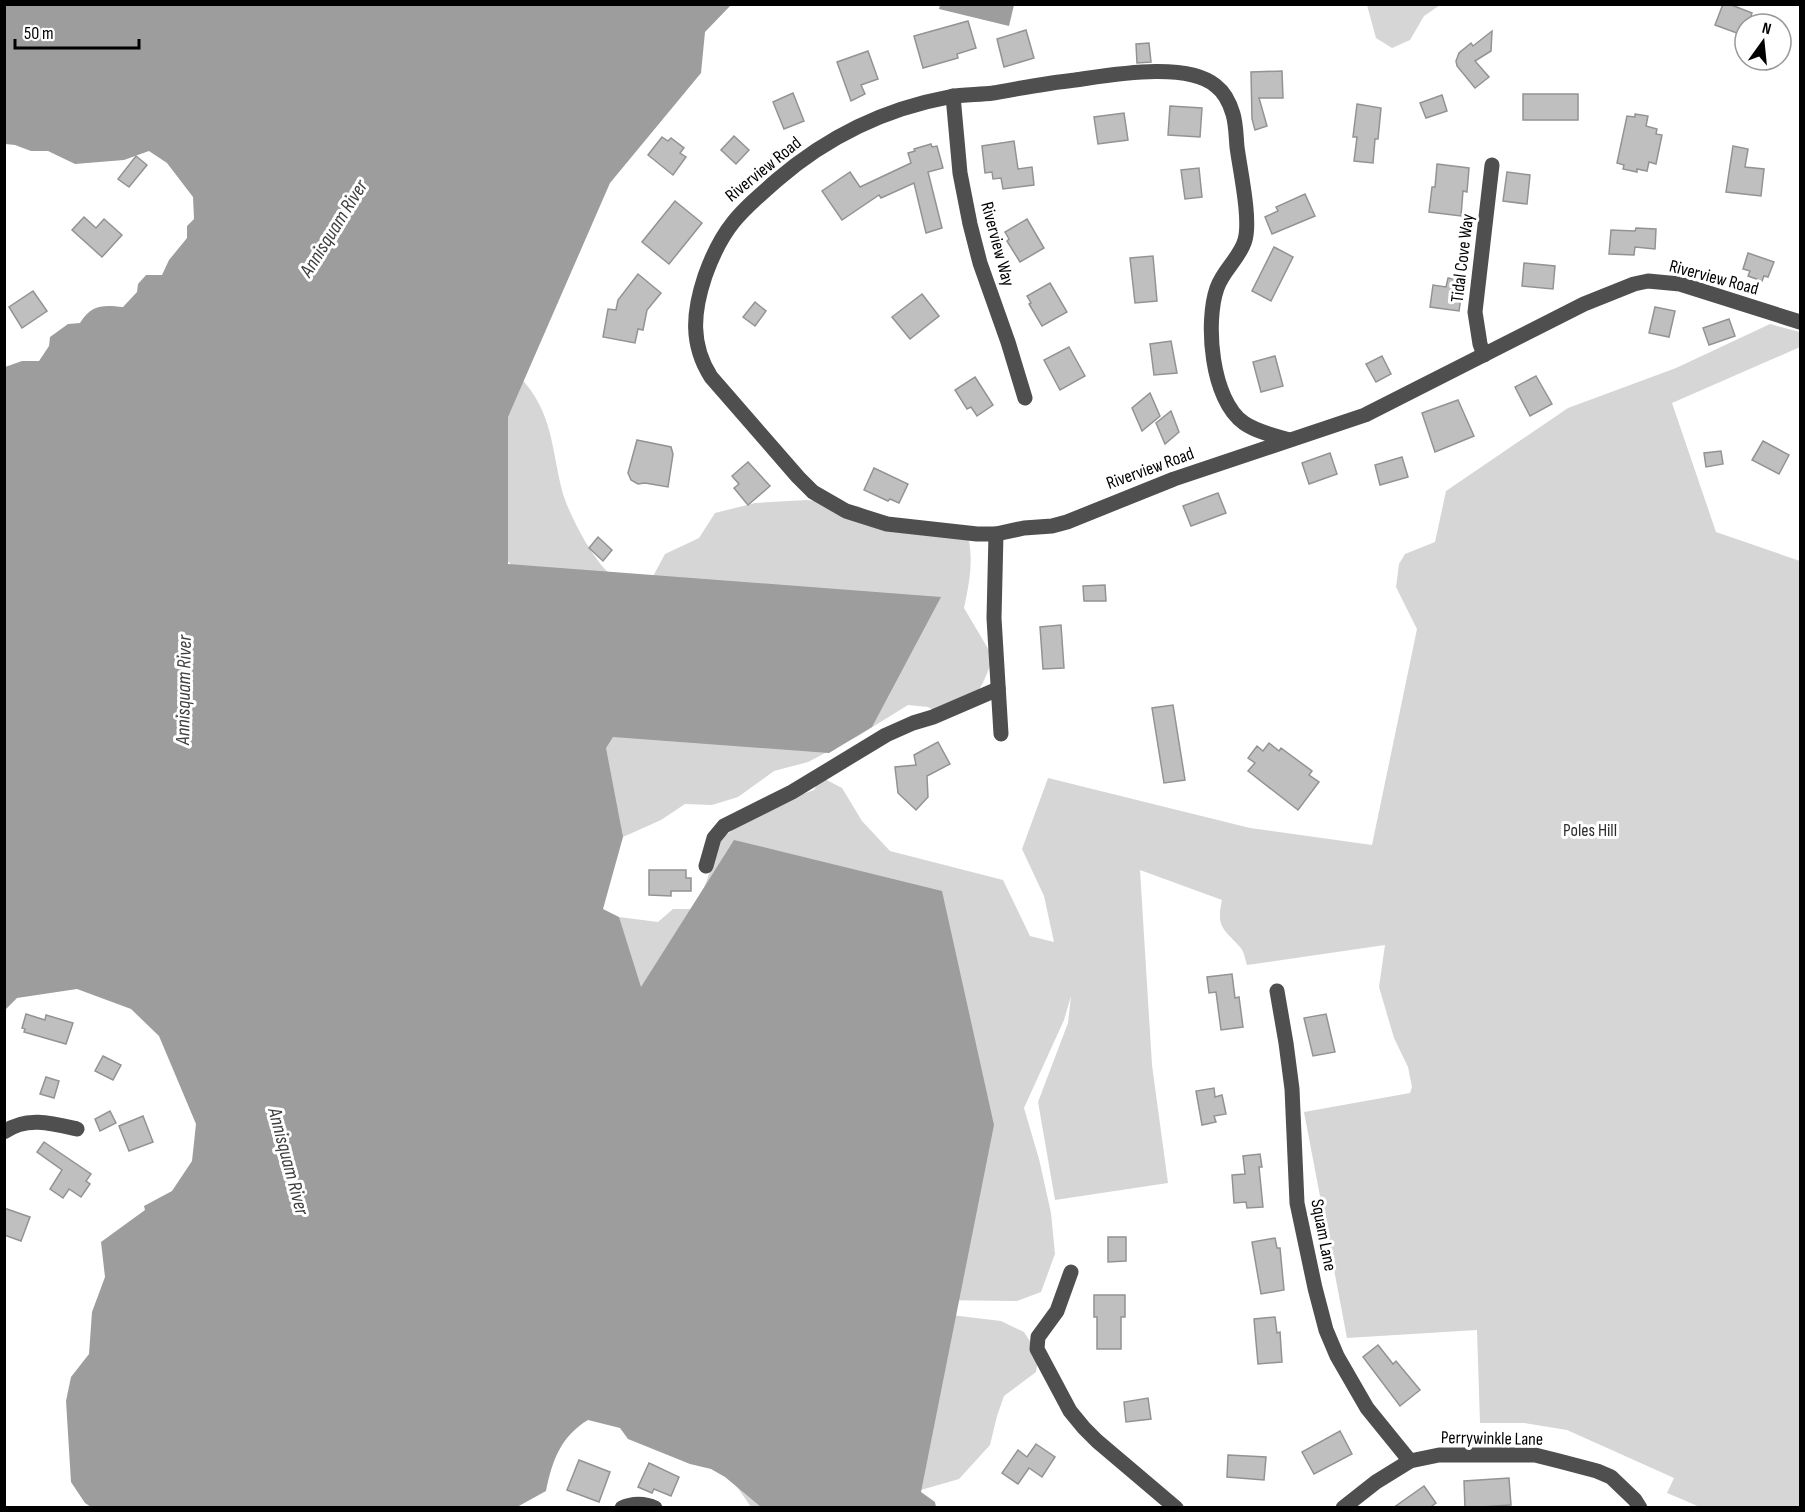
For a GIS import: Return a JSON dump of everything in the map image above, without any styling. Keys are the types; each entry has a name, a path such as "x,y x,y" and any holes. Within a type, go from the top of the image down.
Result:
{"street":[{"name":"Riverview Road","path":"1290,440 1273,436 1243,422 1232,411 1220,384 1214,360 1211,315 1216,289 1222,276 1238,256 1245,240 1246,226 1232,110 1217,86 1202,77 1187,72 1093,77 990,93 953,96 897,110 849,131 793,166 733,219 706,273 699,295 696,344 698,354 711,377 813,492 846,511 887,525 953,533 996,534 1067,522 1174,479 1365,415 1584,304 1634,284 1648,281 1680,284 1800,322"},
{"name":"Riverview Way","path":"953,96 960,173 970,224 980,263 1025,398"},
{"name":"Tidal Cove Way","path":"1484,355 1480,345 1475,312 1492,165"},
{"path":"996,534 994,618 1001,734"},
{"path":"706,866 714,838 724,826 792,792 886,735 998,689"},
{"name":"Squam Lane","path":"1277,991 1292,1089 1295,1186 1300,1218 1326,1330 1337,1356 1367,1408 1410,1461"},
{"path":"4,1132 27,1122 58,1125 77,1130"},
{"path":"1071,1272 1057,1311 1038,1336 1037,1348 1066,1405 1084,1428 1176,1508"},
{"name":"Perrywinkle Lane","path":"1343,1508 1376,1482 1410,1461 1439,1455 1535,1455 1597,1471 1611,1477 1640,1507"},
{"path":"621,1508 632,1504 649,1504 655,1508"}],"green space":[{"path":"1367,5 1440,5 1424,16 1410,40 1392,48 1376,38"},
{"name":"Poles Hill","path":"1770,324 1800,332 1800,347 1672,403 1716,532 1800,561 1800,1507 1700,1507 1667,1493 1674,1478 1567,1430 1524,1423 1480,1423 1477,1330 1347,1338 1304,1112 1410,1093 1412,1087 1408,1067 1394,1038 1379,987 1385,945 1247,965 1241,949 1222,927 1220,909 1222,900 1140,870 1152,1065 1168,1183 1055,1200 1038,1102 1068,1023 1071,996 1064,1020 1024,1108 1039,1159 1051,1213 1055,1254 1041,1292 1017,1301 929,1300 951,1315 1001,1321 1024,1332 1039,1355 1036,1372 1004,1396 990,1445 959,1479 921,1490 917,1484 907,1507 751,1507 726,1471 619,917 658,922 673,909 695,909 720,840 758,810 814,790 821,777 842,788 862,821 890,851 1003,880 1030,936 1054,942 1044,896 1022,849 1048,778 1250,828 1372,845 1417,629 1396,587 1399,564 1405,554 1435,542 1446,491 1568,408 1676,368"},
{"path":"519,376 539,404 545,418 563,494 582,536 609,573 621,582 644,593 665,554 699,538 715,513 755,503 807,500 858,506 892,522 965,526 971,557 964,608 993,657 981,686 971,700 944,716 928,707 908,705 858,736 808,762 774,771 738,797 712,805 685,804 661,820 623,837 614,823 521,575 498,551 507,385"}],"water":[{"name":"Annisquam River","path":"5,4 731,5 705,32 701,73 610,183 508,417 508,564 941,597 872,727 829,753 613,737 606,748 623,837 603,909 619,917 641,987 734,840 942,891 994,1125 921,1492 935,1502 936,1507 761,1507 725,1477 711,1469 690,1464 628,1439 620,1428 588,1420 571,1434 559,1450 546,1491 517,1507 91,1507 85,1503 71,1482 66,1401 71,1377 89,1354 92,1312 105,1277 101,1242 145,1210 144,1206 172,1191 192,1161 196,1124 159,1036 131,1009 77,989 17,998 5,1010 5,367 22,361 39,361 49,346 50,337 68,324 80,323 94,309 104,306 123,307 137,292 138,284 146,275 162,275 169,260 187,238 187,226 194,219 193,197 167,163 149,151 124,160 75,164 48,151 31,151 5,144"},
{"path":"940,4 1014,5 1009,26 939,9"}],"building":[{"path":"1723,4 1749,12 1733,12 1733,32 1715,25"},
{"path":"968,21 976,48 957,54 958,58 923,68 914,36"},
{"path":"1026,30 1034,58 1004,67 997,39"},
{"path":"1492,31 1491,51 1475,61 1489,77 1475,88 1457,66 1456,61 1459,53 1471,43 1473,46"},
{"path":"1149,43 1151,62 1137,63 1136,44"},
{"path":"868,51 878,79 861,85 865,94 851,101 837,62"},
{"path":"1282,71 1283,98 1259,98 1267,126 1255,130 1252,119 1251,72"},
{"path":"793,93 804,121 784,129 773,102"},
{"path":"1523,94 1578,94 1578,120 1523,120"},
{"path":"1442,95 1447,111 1426,118 1420,103"},
{"path":"1357,104 1381,108 1373,163 1354,161 1357,137 1353,137"},
{"path":"1170,106 1202,108 1200,137 1168,135"},
{"path":"1124,113 1128,140 1098,144 1094,117"},
{"path":"1635,114 1648,116 1646,126 1657,129 1656,134 1662,135 1656,164 1649,162 1647,171 1637,169 1637,172 1623,169 1624,165 1617,163 1627,116 1635,117"},
{"path":"734,136 749,150 736,164 721,150"},
{"path":"662,137 668,141 671,138 684,148 680,153 686,157 673,175 648,155"},
{"path":"1014,141 1018,169 1032,167 1034,185 1003,189 1001,178 993,179 992,172 985,173 982,146"},
{"path":"931,144 932,147 937,146 943,168 928,172 942,228 926,233 914,183 881,198 879,195 842,220 822,191 850,172 860,187 911,163 908,153"},
{"path":"1733,146 1748,149 1745,167 1764,169 1761,196 1726,192"},
{"path":"136,156 147,165 129,187 118,179"},
{"path":"1437,164 1469,168 1467,192 1463,191 1461,216 1429,212 1432,187 1435,187"},
{"path":"1199,168 1202,197 1185,199 1181,170"},
{"path":"1507,172 1530,175 1527,204 1503,201"},
{"path":"1305,194 1315,216 1272,234 1265,217 1278,211 1276,207"},
{"path":"675,201 702,223 669,264 642,242"},
{"path":"84,217 96,228 104,219 122,235 102,257 72,230"},
{"path":"1027,219 1044,248 1020,262 1007,241 1009,239 1005,232"},
{"path":"1636,228 1656,229 1655,249 1635,247 1634,255 1609,254 1611,230 1635,231"},
{"path":"1274,247 1293,257 1271,301 1252,291"},
{"path":"1748,253 1774,262 1768,277 1764,276 1762,281 1748,276 1750,271 1743,269"},
{"path":"1153,256 1157,301 1135,303 1130,258"},
{"path":"1524,263 1555,266 1553,289 1522,286"},
{"path":"638,274 661,293 647,310 643,330 638,329 635,343 603,337 608,309 616,310 618,300"},
{"path":"1448,278 1460,280 1459,290 1462,290 1459,311 1430,307 1433,285 1446,287"},
{"path":"1050,283 1067,312 1042,326 1027,296"},
{"path":"33,291 47,311 22,328 9,307"},
{"path":"922,294 939,316 910,339 892,317"},
{"path":"755,302 766,311 755,326 743,317"},
{"path":"1655,307 1675,311 1669,337 1649,333"},
{"path":"1729,319 1735,336 1709,345 1703,328"},
{"path":"1171,341 1177,373 1154,375 1150,344"},
{"path":"1069,347 1085,376 1060,390 1044,360"},
{"path":"1275,356 1283,386 1261,392 1253,362"},
{"path":"1382,356 1391,374 1376,382 1366,364"},
{"path":"1536,376 1552,404 1530,416 1515,387"},
{"path":"975,377 993,405 977,416 971,407 967,409 955,390"},
{"path":"1150,393 1160,416 1142,431 1132,408"},
{"path":"1458,400 1474,436 1435,452 1422,413"},
{"path":"1171,411 1179,432 1165,444 1156,423"},
{"path":"637,440 671,447 673,454 668,487 638,484 631,480 628,473"},
{"path":"1763,441 1789,455 1779,474 1752,460"},
{"path":"1721,451 1723,464 1706,467 1704,453"},
{"path":"1330,453 1337,474 1309,484 1302,463"},
{"path":"1402,457 1408,477 1380,485 1375,465"},
{"path":"748,462 770,486 748,505 734,488 739,484 732,476"},
{"path":"874,468 908,484 899,503 890,499 888,501 864,490"},
{"path":"1218,493 1226,513 1191,526 1183,506"},
{"path":"598,537 612,550 603,561 589,548"},
{"path":"1105,585 1106,601 1084,601 1083,586"},
{"path":"1061,625 1064,668 1043,669 1040,627"},
{"path":"1173,705 1185,780 1164,783 1152,708"},
{"path":"938,742 950,764 927,776 928,797 916,810 898,793 895,767 916,765 914,755"},
{"path":"1269,743 1279,751 1281,748 1312,771 1309,775 1319,782 1298,810 1248,771 1255,763 1248,758 1257,746 1263,751"},
{"path":"649,870 686,870 686,878 691,878 691,891 671,891 671,896 649,895"},
{"path":"1232,974 1235,998 1239,997 1243,1027 1221,1030 1216,992 1209,993 1207,977"},
{"path":"26,1014 45,1020 46,1015 73,1023 66,1044 24,1032 25,1029 22,1028"},
{"path":"1326,1014 1335,1052 1313,1056 1304,1018"},
{"path":"103,1056 121,1065 113,1080 95,1071"},
{"path":"46,1077 59,1081 54,1098 40,1094"},
{"path":"1214,1088 1215,1097 1222,1095 1226,1114 1214,1116 1216,1122 1202,1125 1196,1091"},
{"path":"110,1111 116,1123 100,1131 95,1119"},
{"path":"143,1116 153,1142 129,1151 119,1126"},
{"path":"44,1142 91,1174 86,1181 90,1184 81,1197 69,1189 63,1198 50,1189 62,1170 37,1152"},
{"path":"1260,1154 1263,1207 1247,1208 1246,1202 1234,1203 1232,1175 1245,1174 1243,1156"},
{"path":"4,1208 30,1217 21,1241 4,1235"},
{"path":"1108,1237 1126,1237 1126,1261 1108,1262"},
{"path":"1275,1238 1277,1248 1280,1248 1284,1290 1261,1294 1252,1242"},
{"path":"1094,1295 1125,1295 1125,1317 1121,1317 1121,1349 1097,1349"},
{"path":"1275,1317 1277,1333 1280,1332 1282,1362 1258,1364 1254,1319"},
{"path":"1378,1345 1393,1364 1396,1361 1420,1390 1400,1406 1363,1357"},
{"path":"1148,1398 1151,1419 1126,1422 1124,1402"},
{"path":"1340,1431 1352,1454 1314,1474 1302,1452"},
{"path":"1036,1444 1055,1457 1042,1477 1029,1468 1018,1484 1002,1473 1018,1450 1027,1457"},
{"path":"1228,1455 1266,1457 1264,1480 1227,1477"},
{"path":"579,1460 610,1472 599,1502 567,1490"},
{"path":"649,1463 679,1477 671,1496 654,1489 652,1493 638,1487"},
{"path":"1509,1478 1511,1505 1465,1508 1464,1481"},
{"path":"1424,1486 1436,1503 1429,1508 1393,1508"}]}
